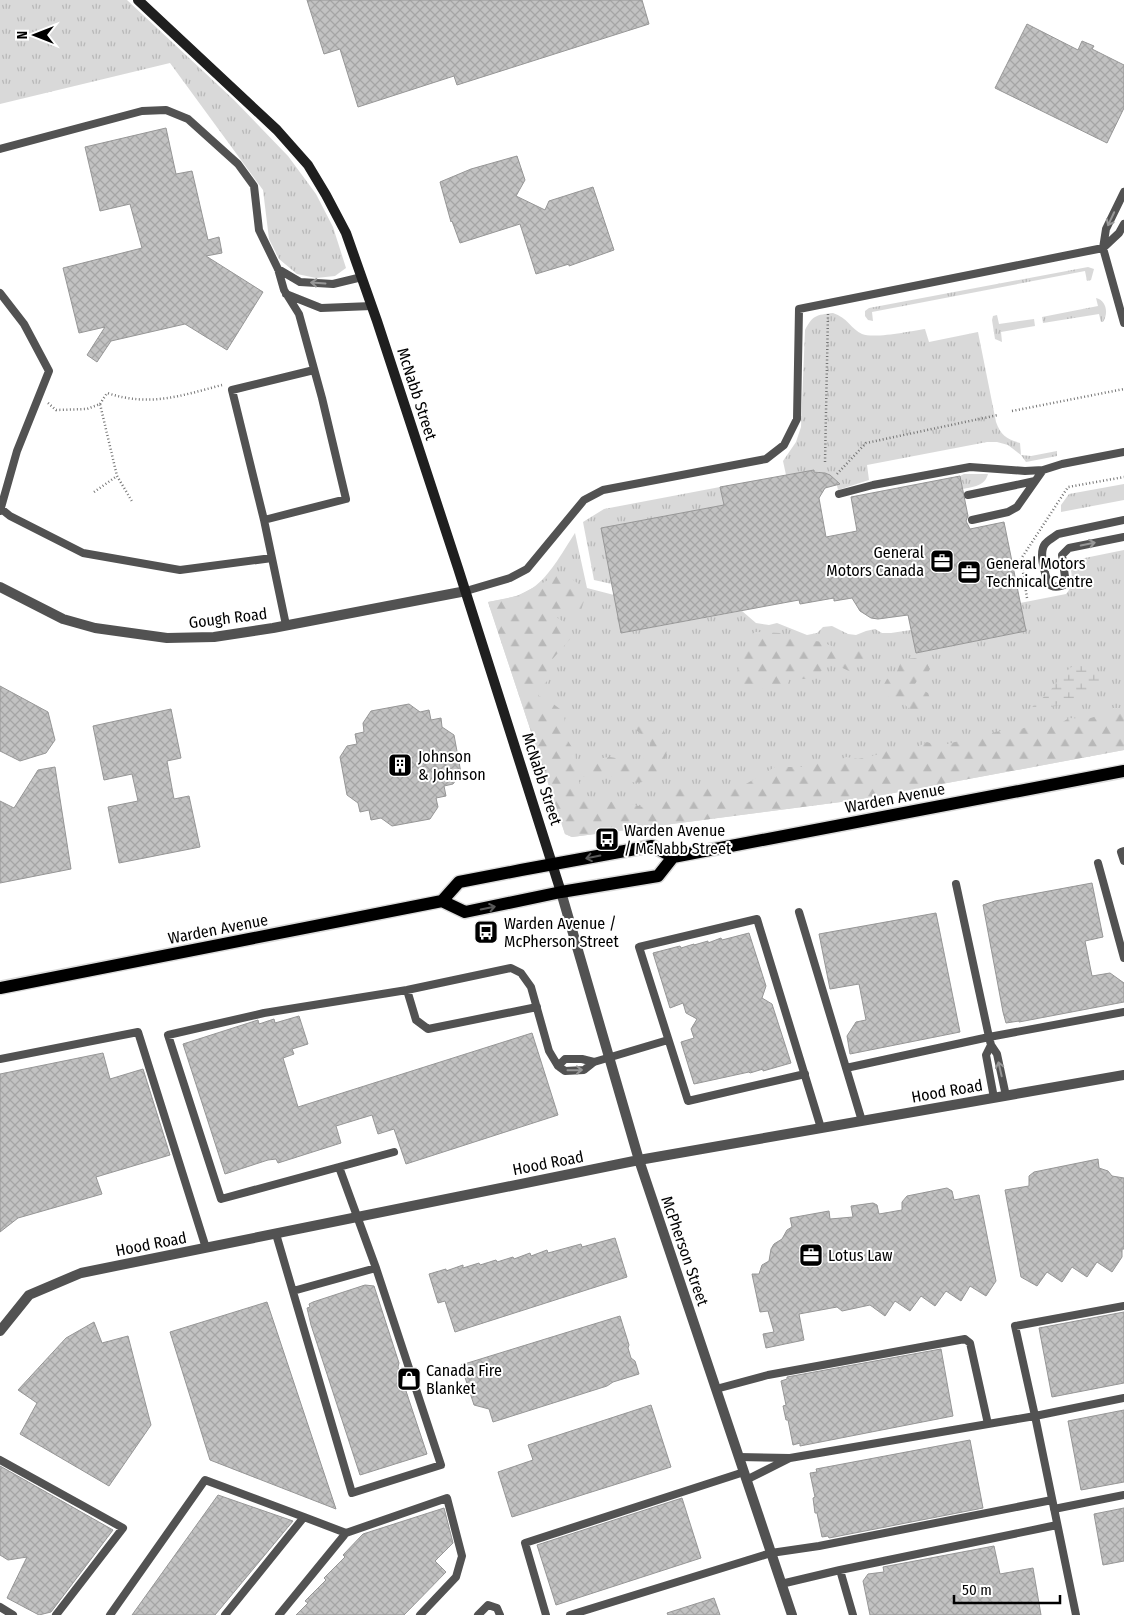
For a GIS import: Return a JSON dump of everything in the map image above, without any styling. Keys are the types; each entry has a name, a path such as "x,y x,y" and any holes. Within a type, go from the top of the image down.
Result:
{"main road":[{"name":"Warden Avenue","path":"673,857 1124,771"},
{"path":"652,846 673,857 658,876 561,892 465,912 442,901 459,882 652,846"},
{"name":"Warden Avenue","path":"0,988 442,901"}],"street":[{"name":"McNabb Street","path":"138,0 277,130 308,165 346,233 466,591 561,892"},
{"name":"Gough Road","path":"0,587 63,619 95,628 167,638 214,637 466,591"},
{"name":"McPherson Street","path":"561,892 639,1160 792,1615"},
{"name":"Hood Road","path":"0,1331 29,1295 81,1274 639,1160 1124,1076"}],"lane":[{"path":"0,149 142,112 166,110 188,119 238,164 254,186 259,230 278,269 286,294 298,314 346,499 264,520"},
{"path":"1124,192 1106,229 1103,248 1124,323"},
{"path":"466,591 510,578 527,569 584,500 603,490 766,460 784,445 797,419 799,309 1103,248 1119,232 1124,224"},
{"path":"278,269 300,282 334,284 362,277"},
{"path":"0,293 24,324 49,371 17,451 0,509 83,554 180,570 272,558"},
{"path":"286,294 321,308 372,306"},
{"path":"286,625 264,520 232,390 314,370"},
{"path":"839,494 873,485 970,467 1025,471 1044,470 1062,464 1124,452"},
{"path":"972,520 1008,512 1016,507 1044,470"},
{"path":"968,495 1035,481"},
{"path":"1124,520 1058,534 1051,539 1045,544 1042,552 1048,583 1055,587 1066,584 1062,555 1068,548 1124,537"},
{"path":"1124,851 1121,852 1124,861"},
{"path":"1098,863 1124,958"},
{"path":"956,884 990,1041 997,1054 1006,1096"},
{"path":"799,912 862,1121"},
{"path":"805,1074 688,1101 639,947 757,919 805,1074 821,1128"},
{"path":"394,1152 221,1200 168,1035 264,1013 407,990 511,968 521,973 531,987 549,1051 558,1066 565,1059 582,1059 594,1062 668,1040"},
{"path":"407,990 416,1020 428,1029 537,1007"},
{"path":"846,1068 990,1041 1124,1012"},
{"path":"0,1059 138,1032 206,1248"},
{"path":"990,1041 986,1056 994,1098"},
{"path":"276,1234 352,1492 441,1465 376,1268 339,1168"},
{"path":"293,1291 376,1268"},
{"path":"1076,1615 1015,1326 1124,1306"},
{"path":"716,1389 768,1375 965,1339 970,1343 988,1424"},
{"path":"738,1457 790,1458 1034,1416 1124,1398"},
{"path":"546,1615 524,1543 745,1476 790,1458"},
{"path":"0,1460 123,1528 56,1615"},
{"path":"110,1615 205,1480 346,1533"},
{"path":"1054,1509 1124,1495"},
{"path":"278,1615 346,1533 447,1498 462,1556 456,1577 420,1615"},
{"path":"570,1615 771,1553 819,1546 1052,1500"},
{"path":"225,1615 304,1518"},
{"path":"781,1584 1057,1525"},
{"path":"840,1570 854,1615"},
{"path":"478,1615 488,1605 497,1608 500,1615"},
{"path":"0,1607 13,1615"}],"path":[{"path":"825,462 828,303"},
{"path":"40,395 56,410 87,409 100,404 107,393 139,399 166,399 222,385"},
{"path":"1012,411 1124,389"},
{"path":"100,404 117,476 133,503"},
{"path":"837,474 866,443 998,415"},
{"path":"94,492 117,476"}],"green space":[{"path":"0,0 127,0 234,100 288,156 316,194 333,227 346,268 335,276 316,278 297,274 279,259 269,239 263,190 170,63 0,104"},
{"path":"1088,267 1094,269 1091,280 1087,281 1085,271 872,312 873,321 868,320 865,316 865,311 869,308"},
{"path":"1096,298 1102,301 1106,307 1106,315 1103,322 1101,322 1099,314 1043,323 1042,317 1098,306"},
{"path":"833,313 842,317 858,332 875,336 925,329 929,342 978,332 996,422 1000,431 1005,436 1020,443 1021,455 1008,445 987,442 867,465 869,480 838,490 836,482 825,473 809,472 786,475 783,461 796,442 801,427 805,330 810,321 816,317"},
{"path":"997,315 999,324 1034,319 1035,326 1001,332 1002,342 995,339 992,320 993,316"},
{"path":"1057,451 1057,456 1026,462 1021,455 1031,456"},
{"path":"964,474 988,474 981,483 974,487 962,489 960,476"},
{"path":"1124,484 1124,500 1061,512 1061,505 1069,494"},
{"path":"720,487 724,505 601,528 612,584 594,580 583,522 604,509"},
{"path":"575,533 587,588 614,595 622,633 742,611 756,623 769,625 777,623 807,635 817,633 823,627 832,626 848,634 856,635 875,629 882,633 911,630 916,653 1025,631 1020,603 1066,594 1071,586 1070,561 1124,550 1124,750 856,800 572,837 565,834 488,602 520,595 536,585 555,564"},
{"path":"556,576 566,577 574,581 586,595 581,610 569,613 555,610 556,617 570,626 571,638 550,662 554,675 537,690 539,696 564,712 565,726 561,739 568,741 575,752 576,762 609,757 637,763 649,755 650,742 635,729 637,722 654,721 664,730 666,738 666,755 663,765 649,779 638,783 611,776 577,778 587,796 607,802 619,801 647,808 657,805 659,798 671,790 700,784 739,788 775,767 806,767 818,761 834,763 846,757 858,759 885,751 917,747 927,742 939,746 1000,731 1021,729 1038,723 1061,723 1069,718 1087,719 1101,715 1113,708 1124,708 1124,750 856,800 572,837 565,834 488,602 517,596"},
{"path":"755,632 780,633 789,637 822,642 836,648 857,647 865,650 863,662 851,672 832,663 823,669 816,678 803,679 790,676 788,683 778,691 757,688 746,691 737,684 736,674 745,655 747,638"},
{"path":"915,658 927,663 930,669 925,678 917,681 915,684 928,693 932,704 926,711 909,708 901,699 886,696 882,688 887,679 896,674 902,659"},
{"path":"1081,663 1097,670 1101,680 1085,693 1069,702 1031,710 1035,703 1049,692 1065,672"}],"building":[{"path":"307,0 642,0 649,24 457,85 454,76 358,107 340,49 324,54"},
{"path":"1027,24 1078,50 1082,41 1094,46 1092,49 1124,65 1124,108 1107,143 995,88"},
{"path":"166,128 176,174 192,171 208,240 219,237 222,253 206,256 263,292 227,350 185,324 111,341 97,362 87,355 105,327 79,333 63,268 142,248 130,204 100,211 85,147"},
{"path":"517,156 525,180 516,196 545,210 549,201 593,187 614,250 569,266 569,264 536,274 520,224 460,243 451,222 440,182 471,169"},
{"path":"814,470 814,472 830,475 840,484 825,488 819,498 826,537 857,531 851,497 960,476 968,516 966,521 970,529 1004,522 1026,631 916,653 908,615 878,619 871,618 860,611 852,598 834,601 834,598 800,604 799,600 621,633 601,528 724,505 720,487"},
{"path":"0,686 48,712 55,740 46,753 20,761 0,751"},
{"name":"Johnson & Johnson","path":"409,704 420,712 429,710 431,720 441,718 442,727 454,735 461,773 453,784 444,786 446,796 436,798 438,807 430,819 392,826 381,818 371,820 369,810 360,812 358,803 347,795 340,757 347,746 357,744 355,734 364,732 363,723 371,711"},
{"path":"171,709 181,758 167,761 174,799 189,796 200,847 119,863 108,807 138,801 132,774 104,780 93,726"},
{"path":"55,767 71,869 0,883 0,801 14,808 38,770"},
{"path":"1092,883 1103,937 1085,941 1092,976 1110,973 1124,983 1124,1002 1006,1023 983,905 995,901"},
{"path":"936,913 960,1032 850,1054 847,1036 856,1022 866,1020 859,984 830,989 819,934"},
{"path":"749,933 766,986 762,998 772,1004 791,1063 763,1071 763,1069 694,1084 681,1042 694,1038 691,1029 697,1019 686,1013 683,1003 670,1008 653,953"},
{"path":"299,1016 308,1044 292,1049 294,1054 283,1058 298,1107 532,1033 558,1115 406,1164 394,1129 378,1134 372,1115 336,1126 341,1143 278,1163 276,1159 268,1160 225,1174 183,1044 258,1020 259,1024 274,1019 275,1023"},
{"path":"103,1053 110,1079 143,1069 170,1155 96,1177 102,1194 18,1218 0,1232 0,1074"},
{"path":"1098,1159 1099,1168 1108,1171 1112,1176 1124,1178 1124,1249 1122,1249 1122,1257 1112,1272 1097,1262 1087,1277 1072,1267 1062,1282 1047,1272 1037,1286 1021,1277 1005,1190 1029,1186 1029,1176 1034,1172"},
{"path":"947,1188 952,1191 954,1200 979,1195 996,1281 986,1296 970,1286 961,1301 946,1291 935,1306 921,1296 910,1311 895,1301 885,1316 870,1305 842,1311 837,1307 799,1314 804,1340 766,1348 763,1334 774,1332 768,1311 760,1312 752,1274 759,1274 762,1265 769,1261 774,1244 782,1239 787,1230 792,1227 790,1218 829,1211 830,1219 853,1217 851,1206 873,1203 877,1205 879,1214 902,1210 902,1202 907,1196"},
{"path":"615,1238 627,1277 455,1332 445,1301 438,1303 429,1274 463,1265 463,1268 513,1257 514,1259 530,1253 531,1256 547,1250 548,1253 581,1244 582,1247"},
{"path":"365,1285 374,1286 427,1454 360,1475 307,1308 313,1302"},
{"path":"267,1302 336,1509 210,1460 170,1332"},
{"path":"1124,1312 1124,1383 1052,1397 1039,1328"},
{"path":"620,1316 631,1358 635,1361 639,1374 493,1422 489,1409 474,1405 461,1365"},
{"path":"94,1322 102,1343 128,1336 151,1425 109,1486 20,1434 37,1403 18,1390 66,1338"},
{"path":"941,1349 953,1416 800,1446 800,1443 793,1445 783,1406 786,1405 781,1381 787,1379 787,1377"},
{"path":"651,1405 671,1467 512,1517 498,1472 533,1460 528,1445"},
{"path":"1124,1410 1124,1482 1081,1490 1068,1421"},
{"path":"970,1440 983,1508 829,1538 828,1536 822,1537 817,1513 815,1513 813,1498 815,1497 810,1473 817,1472 816,1469"},
{"path":"0,1466 113,1530 51,1612 39,1615 7,1598 27,1557 8,1560 0,1555"},
{"path":"218,1495 293,1521 215,1615 132,1615"},
{"path":"682,1498 701,1558 556,1605 537,1545"},
{"path":"444,1508 453,1543 435,1561 446,1572 404,1615 296,1615 308,1603 305,1601 326,1580 324,1578 345,1557 343,1555 363,1534"},
{"path":"1124,1508 1124,1561 1103,1565 1094,1514"},
{"path":"994,1546 1000,1574 1033,1568 1041,1615 870,1615 863,1581 868,1574 884,1572 883,1567"},
{"path":"714,1598 720,1615 668,1615 667,1613"}],"place":[{"name":"General Motors Canada","path":"942,561"},
{"name":"General Motors Technical Centre","path":"969,572"},
{"name":"Johnson & Johnson","path":"400,765"},
{"name":"Warden Avenue / McNabb Street","path":"607,839"},
{"name":"Warden Avenue / McPherson Street","path":"486,932"},
{"name":"Lotus Law","path":"811,1255"},
{"name":"Canada Fire Blanket","path":"409,1379"}]}
